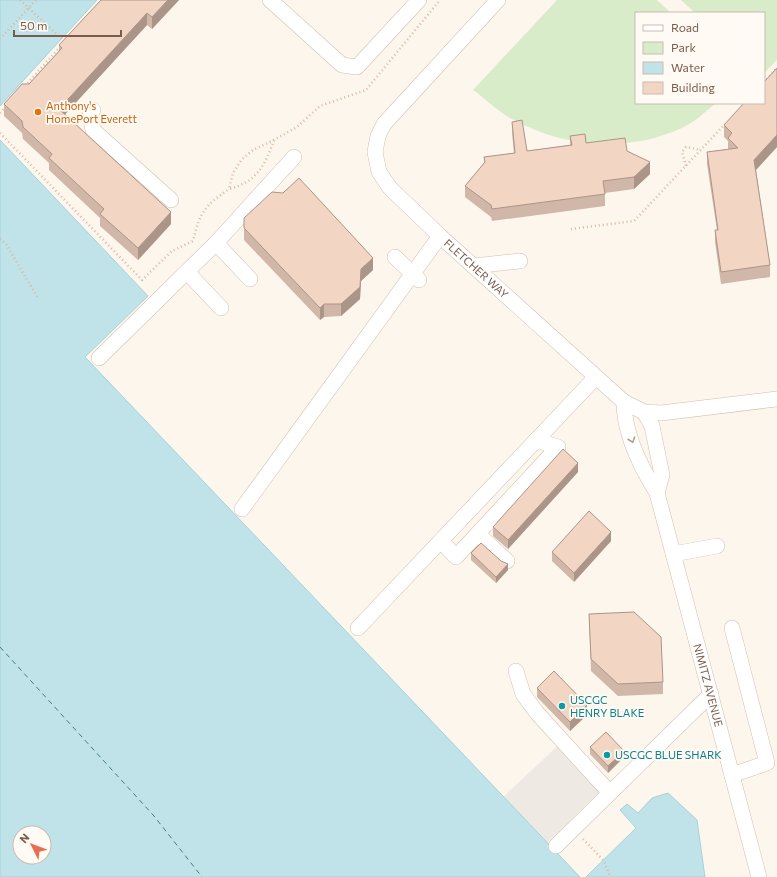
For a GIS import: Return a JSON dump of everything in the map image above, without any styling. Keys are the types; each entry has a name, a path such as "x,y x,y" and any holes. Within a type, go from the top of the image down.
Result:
{"street":[{"path":"270,0 342,65 357,67 420,0"},
{"name":"FLETCHER WAY","path":"498,0 384,124 378,136 375,152 379,172 390,188 440,236 624,402 644,412 680,412 777,399"},
{"path":"93,110 90,115 93,130 171,200"},
{"path":"99,358 216,243 294,157"},
{"path":"242,508 416,277 440,236"},
{"path":"216,243 250,279"},
{"path":"395,257 416,277"},
{"path":"473,266 520,261"},
{"path":"187,272 221,308"},
{"path":"358,628 596,377"},
{"name":"NIMITZ AVENUE","path":"624,402 624,417 641,467 657,493 759,877"},
{"name":"NIMITZ AVENUE","path":"644,412 652,426 662,475 657,493"},
{"path":"441,541 456,557 558,447 536,440"},
{"path":"478,534 507,561"},
{"path":"673,554 717,546"},
{"path":"732,628 767,763 732,775"},
{"path":"516,671 523,694 537,713 610,793"},
{"path":"556,846 711,694"}],"path":[{"path":"20,0 62,39"},
{"path":"0,40 36,0"},
{"path":"21,90 67,40"},
{"path":"765,81 777,68"},
{"path":"0,113 10,102"},
{"path":"571,229 634,221 730,119"},
{"path":"0,133 142,280 172,251 193,241 197,223 208,204 229,189 244,185 256,174 267,159 274,140 253,150 242,159 233,173 229,189"},
{"path":"686,166 682,152 686,147 701,150"},
{"path":"0,239 6,244 38,298"},
{"path":"574,828 604,861 610,877"}],"shaded area":[{"path":"564,740 608,783 547,843 503,797"}],"green space":[{"path":"557,0 657,0 670,12 635,12 635,104 715,104 686,126 661,136 618,144 596,144 553,136 532,129 507,116 473,90"},
{"path":"681,0 777,0 777,60 765,72 765,12 694,12"}],"water":[{"path":"0,0 97,0 0,106"},
{"path":"0,140 148,296 85,357 580,877 0,877"},
{"path":"668,793 697,820 705,877 586,877 636,828 620,810 627,804 638,813 652,798"}],"building":[{"path":"101,0 168,0 152,17 147,13 59,109 171,212 138,248 100,214 104,209 49,158 52,154 23,127 22,121 4,104 22,84 29,84 62,48 59,45"},
{"path":"777,68 777,135 754,160 770,265 721,272 715,230 718,230 707,152 738,148 728,138 732,133 724,125 743,104 765,104 765,81"},
{"path":"522,120 527,151 572,145 570,136 585,134 586,143 625,138 627,151 650,162 634,177 603,181 605,194 492,209 491,205 465,186 485,162 484,157 515,153 512,122"},
{"path":"299,178 373,258 361,269 360,287 341,304 324,304 320,308 244,228 244,218 272,192 283,193"},
{"path":"563,449 578,463 508,540 493,527"},
{"path":"589,511 611,532 574,573 552,552"},
{"path":"481,543 501,561 508,564 496,577 471,553"},
{"path":"634,612 661,637 663,682 618,684 591,659 589,614"},
{"name":"USCGC HENRY BLAKE","path":"554,671 587,705 570,722 537,688"},
{"name":"USCGC BLUE SHARK","path":"606,732 624,751 608,766 590,747"}],"ferry route":[{"path":"0,647 154,816 202,877"}],"place":[{"name":"Anthony's HomePort Everett","path":"38,112"},
{"name":"USCGC HENRY BLAKE","path":"562,706"},
{"name":"USCGC BLUE SHARK","path":"607,755"}]}
